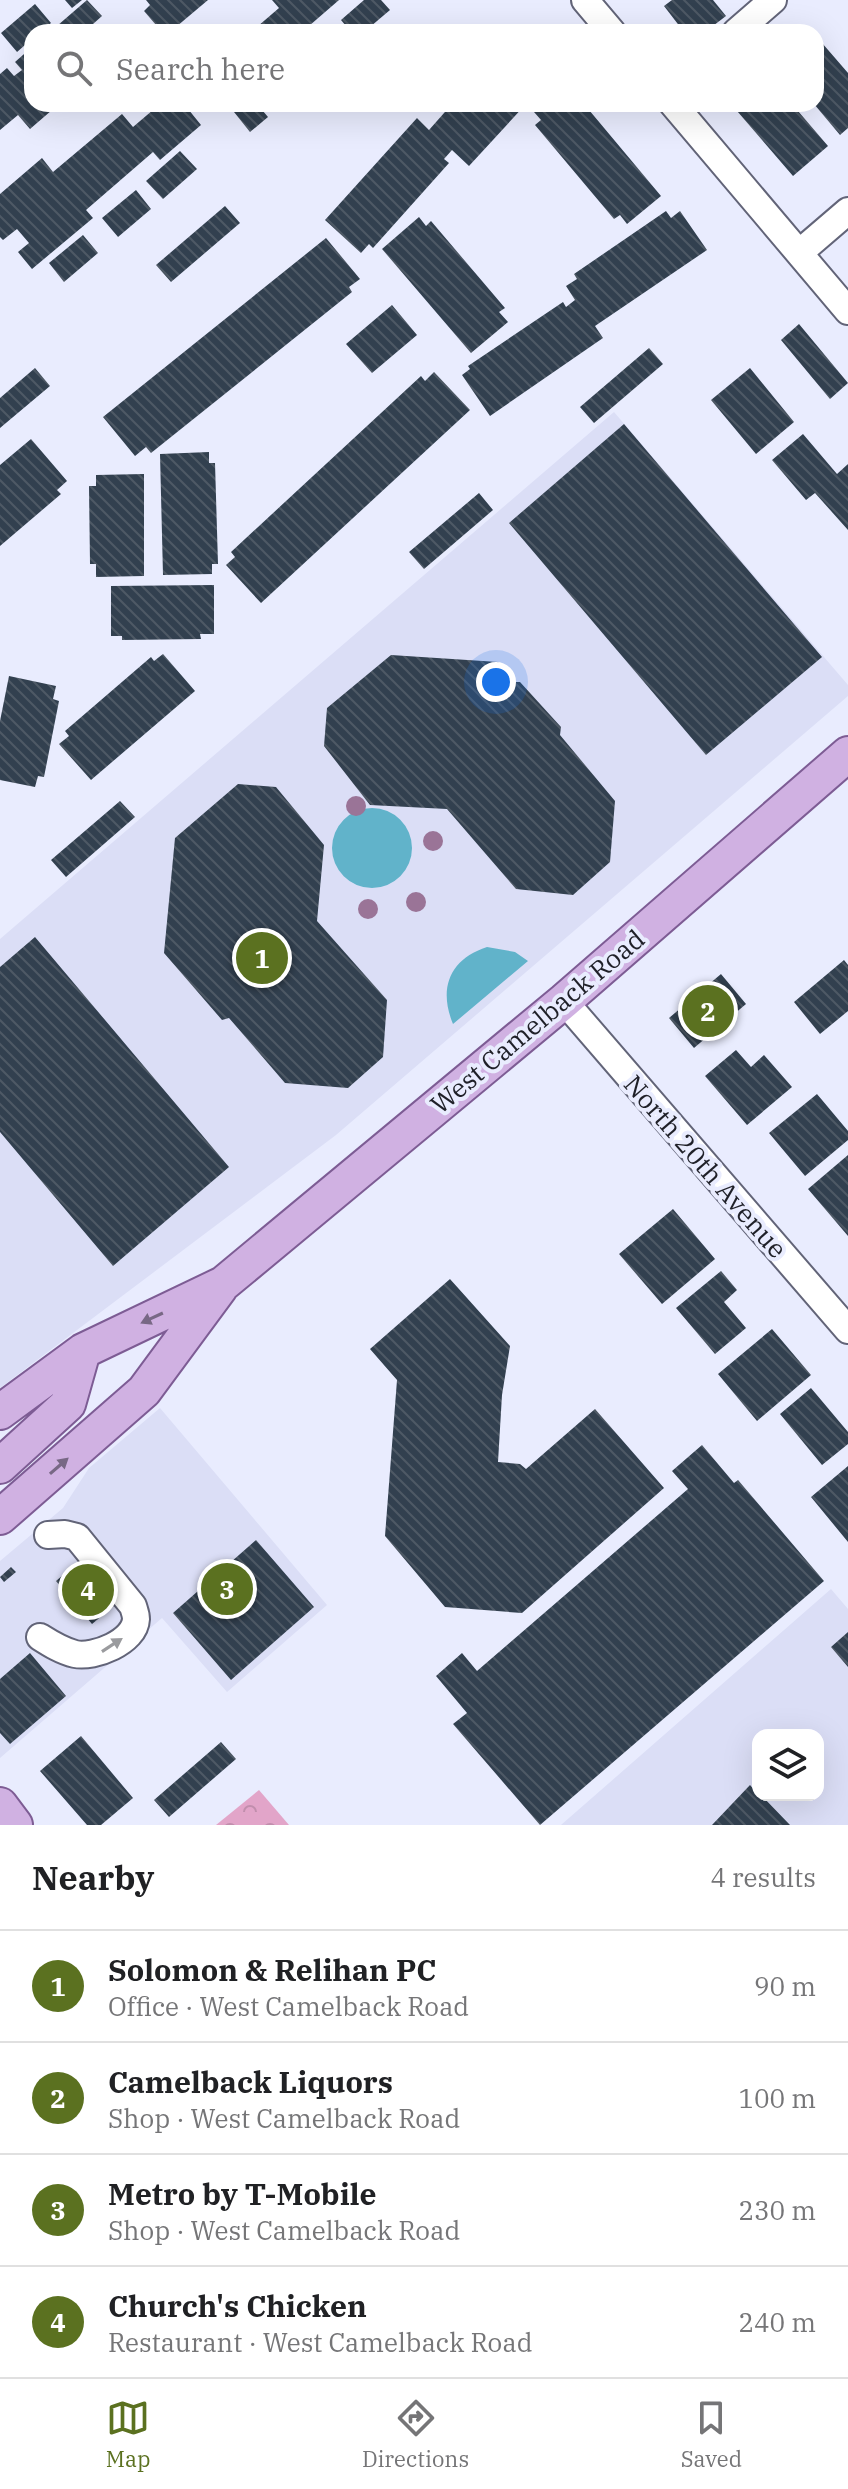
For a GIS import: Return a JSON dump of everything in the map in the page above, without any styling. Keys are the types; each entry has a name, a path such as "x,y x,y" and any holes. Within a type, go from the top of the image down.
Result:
{"main road":[{"name":"West Camelback Road","path":"0,1517 144,1391 223,1284 564,1001 848,754"},
{"name":"West Camelback Road","path":"0,1412 83,1351 223,1284"},
{"path":"0,1466 68,1404 83,1351"},
{"path":"0,1805 15,1825"}],"street":[{"path":"585,0 605,24"},
{"path":"745,24 773,0"},
{"path":"680,112 848,311"},
{"path":"799,253 848,211"},
{"name":"North 20th Avenue","path":"564,1001 843,1315"},
{"path":"40,1637 77,1655 99,1654 131,1631 136,1619 133,1606 77,1537 48,1535"}],"shaded area":[{"path":"614,412 848,685 848,696 336,1135 0,1388 0,939"},
{"path":"160,1408 327,1605 227,1692 162,1618 0,1758 0,1561 63,1508 89,1468"},
{"path":"831,1589 848,1609 848,1825 561,1825"}],"green space":[{"path":"259,1790 289,1825 216,1825"}],"water":[{"path":"372,808 387,811 400,820 409,833 412,848 409,863 400,876 387,885 372,888 357,885 344,876 335,863 332,848 335,833 344,820 357,811"},
{"path":"487,947 515,952 528,961 453,1024 447,998 450,976 464,959"}],"building":[{"path":"65,0 82,0 72,8"},
{"path":"87,0 102,16 93,24 59,24"},
{"path":"146,0 208,0 180,24 155,24 144,11 150,5"},
{"path":"272,0 339,0 311,24 260,24 279,8"},
{"path":"364,0 381,0 390,10 373,24 344,24 341,20"},
{"path":"672,0 713,0 726,16 716,24 678,24 664,6"},
{"path":"35,4 51,23 24,24 24,46 17,52 1,33"},
{"path":"824,45 848,73 848,128 840,135 821,112 824,112"},
{"path":"24,54 24,112 50,112 30,129 18,115 0,130 0,74 7,68 14,76 22,70 15,62"},
{"path":"151,112 190,112 201,125 160,160 153,152 86,210 93,218 32,269 18,252 29,243 17,229 3,240 0,237 0,194 42,158 53,172 122,114 133,127"},
{"path":"234,112 264,112 268,117 250,132"},
{"path":"445,112 519,112 469,166 452,150 444,159 449,163 373,248 369,244 361,253 325,220 417,118 429,130"},
{"path":"534,112 591,112 661,196 627,224 620,215 614,219 535,125 541,120"},
{"path":"738,112 799,112 828,146 793,176"},
{"path":"180,151 197,169 163,199 146,181"},
{"path":"136,190 151,209 118,237 102,218"},
{"path":"225,206 240,223 171,282 156,265"},
{"path":"666,211 671,218 680,211 707,250 595,326 603,338 490,416 462,375 470,369 468,366 563,302 566,307 575,300 566,286 577,279 574,274"},
{"path":"419,217 426,226 431,221 505,308 499,312 508,322 471,353 382,249"},
{"path":"83,235 98,253 64,282 49,263"},
{"path":"326,238 360,279 349,287 352,292 151,453 146,447 135,456 103,417"},
{"path":"392,305 417,335 372,373 346,344"},
{"path":"799,324 848,383 830,399 781,340"},
{"path":"649,348 663,364 594,423 580,407"},
{"path":"35,368 50,386 0,428 0,398"},
{"path":"750,368 794,422 756,454 711,400"},
{"path":"434,372 470,410 261,603 226,565 235,557 231,552 421,376 425,381"},
{"path":"624,424 822,657 706,755 509,523"},
{"path":"803,434 837,474 848,464 848,530 815,493 806,500 772,460"},
{"path":"31,439 67,481 57,490 61,494 0,546 0,465"},
{"path":"209,452 209,463 215,463 218,564 212,564 212,574 163,575 160,454"},
{"path":"144,474 144,576 96,577 96,564 90,564 89,486 96,486 96,475"},
{"path":"479,493 493,510 424,569 409,552"},
{"path":"214,585 214,634 200,634 201,639 122,640 122,636 111,636 111,586"},
{"path":"163,654 195,691 91,780 59,744 69,736 65,731 151,657 154,661"},
{"path":"391,655 498,662 513,682 520,682 561,727 560,735 615,801 610,862 573,895 516,889 447,809 370,805 324,746 327,708"},
{"path":"9,676 56,686 53,699 59,701 44,777 38,776 35,787 0,780 0,721"},
{"path":"238,784 276,787 324,845 317,921 387,1000 383,1057 348,1088 285,1083 229,1018 222,1020 164,953 175,838"},
{"path":"120,801 135,817 66,877 51,860"},
{"path":"35,937 229,1167 113,1266 0,1132 0,967"},
{"path":"844,960 848,965 848,1011 820,1034 794,1002"},
{"path":"721,974 746,1004 694,1048 669,1018"},
{"path":"736,1050 751,1067 764,1055 792,1087 747,1125 705,1076"},
{"path":"817,1094 848,1131 848,1140 805,1176 769,1133"},
{"path":"848,1155 848,1236 808,1189"},
{"path":"673,1209 715,1259 662,1304 619,1254"},
{"path":"721,1271 737,1290 724,1302 746,1328 715,1354 676,1308"},
{"path":"450,1279 510,1346 502,1395 498,1462 520,1464 526,1469 595,1409 664,1488 522,1613 445,1607 385,1536 397,1380 370,1349"},
{"path":"772,1329 811,1375 757,1421 718,1374"},
{"path":"811,1388 848,1432 848,1444 822,1465 780,1414"},
{"path":"702,1445 734,1483 738,1480 824,1581 540,1825 453,1724 467,1713 436,1676 462,1653 477,1671 688,1489 672,1471"},
{"path":"848,1466 848,1542 811,1497"},
{"path":"256,1540 314,1607 231,1680 173,1613"},
{"path":"84,1557 121,1600 92,1624 56,1581"},
{"path":"11,1567 16,1572 4,1582 0,1577"},
{"path":"848,1632 848,1667 831,1647"},
{"path":"30,1653 66,1696 10,1744 0,1733 0,1679"},
{"path":"81,1736 133,1798 101,1825 87,1825 40,1771"},
{"path":"221,1742 236,1759 169,1817 154,1800"},
{"path":"750,1785 752,1801 767,1801 790,1825 712,1825"}],"place":[{"name":"Solomon & Relihan PC","path":"262,958"},
{"name":"Camelback Liquors","path":"708,1011"},
{"name":"Metro by T-Mobile","path":"227,1589"},
{"name":"Church's Chicken","path":"88,1590"}]}
